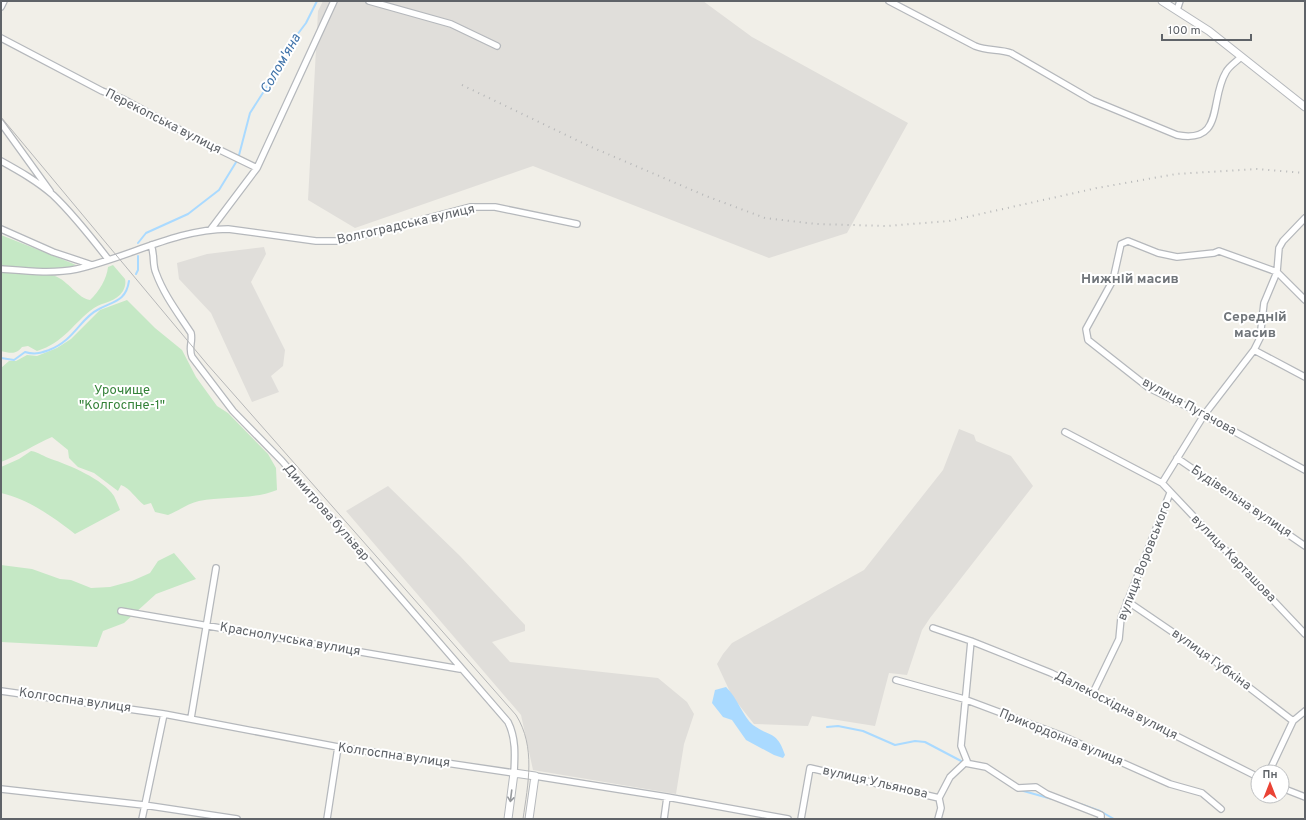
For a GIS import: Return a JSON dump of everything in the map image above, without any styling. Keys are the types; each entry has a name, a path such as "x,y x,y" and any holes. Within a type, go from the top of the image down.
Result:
{"street":[{"path":"1,7 4,1"},
{"path":"211,229 257,168 334,1"},
{"path":"369,1 451,24 497,46"},
{"path":"889,1 975,46 985,50 1004,50 1011,53 1092,100 1177,135 1199,136 1208,129 1225,73 1241,57"},
{"path":"1162,1 1209,31 1305,107"},
{"path":"1177,10 1180,1"},
{"name":"Перекопська вулиця","path":"1,38 102,91 124,99 193,137 257,168"},
{"path":"1,123 56,198 108,259"},
{"path":"1,161 36,182 56,198"},
{"name":"Волгоградська вулиця","path":"1,269 63,272 92,265 151,245 211,229 228,229 316,241 342,241 470,208 495,208 577,224"},
{"path":"1065,432 1162,484 1204,415 1254,350 1260,338 1264,303 1277,272 1279,248 1283,241 1305,218"},
{"path":"1,229 53,252 92,265"},
{"name":"вулиця Пугачова","path":"1277,272 1219,251 1194,256 1177,257 1158,254 1128,241 1121,244 1113,280 1086,329 1088,340 1094,346 1149,388 1204,415 1305,470"},
{"name":"Димитрова бульвар","path":"151,245 154,254 154,267 163,289 190,333 192,340 190,352 192,357 233,411 282,461 460,669 508,722 512,731 514,742 514,773"},
{"path":"1277,272 1305,300"},
{"path":"1254,350 1305,377"},
{"name":"Будівельна вулиця","path":"1177,458 1305,546"},
{"name":"вулиця Карташова","path":"1162,484 1305,634"},
{"name":"вулиця Воровського","path":"1092,695 1119,639 1120,618 1170,494"},
{"path":"191,718 216,568"},
{"name":"вулиця Губкіна","path":"1127,602 1212,659 1293,721"},
{"name":"Краснолучська вулиця","path":"121,611 460,669"},
{"name":"Далекосхідна вулиця","path":"933,628 971,641 1051,673 1092,695 1250,773"},
{"path":"938,819 941,808 939,798 950,777 967,761 961,746 964,699 971,641"},
{"name":"Прикордонна вулиця","path":"896,680 964,699 1060,735 1170,784 1202,793 1221,808"},
{"name":"Колгоспна вулиця","path":"1,691 191,718 338,748 535,776 667,797 788,819"},
{"path":"1273,764 1293,721 1305,711"},
{"path":"142,819 164,714"},
{"path":"327,819 338,748"},
{"path":"965,763 986,767 1018,788 1036,786 1047,794 1101,815 1101,819"},
{"name":"вулиця Ульянова","path":"801,819 810,768 939,798"},
{"path":"508,819 514,773"},
{"path":"529,819 535,776"},
{"path":"1,789 144,805 237,819"},
{"path":"1290,791 1305,797"},
{"path":"664,819 667,797"}],"shaded area":[{"path":"323,1 703,1 752,37 908,123 847,233 769,258 533,166 355,228 308,200 318,11"},
{"path":"264,247 266,254 251,282 285,350 283,366 271,376 279,392 252,402 211,313 179,279 177,263 207,254"},
{"path":"959,429 974,435 976,441 1011,456 1033,486 922,630 907,675 889,673 875,726 812,716 808,726 754,724 732,696 717,664 723,654 732,643 864,570 943,470"},
{"path":"388,486 460,556 525,625 525,631 492,642 510,662 658,678 687,702 694,714 684,744 676,794 533,770 521,715 346,511"}],"green space":[{"path":"1,235 76,265 67,268 48,270 1,267"},
{"path":"113,265 125,279 125,285 120,295 113,300 94,308 61,338 46,347 37,351 28,346 22,347 20,350 10,353 1,351 1,271 37,273 55,276 64,281 86,299 90,300 102,285 108,267"},
{"name":"Урочище \"Колгоспне-1\"","path":"127,300 155,328 182,350 196,377 217,406 228,413 268,454 276,468 277,490 248,497 199,501 191,503 168,515 155,512 151,503 144,505 124,486 121,485 118,491 94,473 78,467 69,458 68,450 52,437 1,462 1,368 9,361 16,361 27,355 37,356 57,348 71,339 100,310"},
{"path":"31,451 37,452 94,478 114,496 120,510 75,534 49,515 30,504 1,493 1,467 19,459"},
{"path":"174,553 196,579 156,594 124,623 103,631 97,647 1,642 1,565 32,569 60,579 71,580 91,588 110,587 132,581 150,573 158,561"}],"water":[{"path":"726,687 749,721 779,741 785,755 783,758 774,755 746,740 732,720 723,717 712,703 715,690"}],"waterway":[{"name":"Солом'яна","path":"138,243 146,233 188,214 219,190 238,159 250,113 266,88 275,79 285,51 306,23 317,1"},
{"name":"Солом'яна","path":"136,274 138,270 138,256"},
{"path":"1,358 14,360 25,352 40,353 58,346 65,341 92,313 122,297 129,281"},
{"path":"827,727 838,726 863,731 895,745 915,741 925,742 963,762"},
{"path":"1020,790 1052,799"},
{"path":"1080,804 1100,811 1114,819"}],"tram line":[{"path":"1,117 207,364 516,715 526,740 529,766 523,819"}],"railway":[{"path":"462,85 589,146 706,196 765,218 816,224 887,226 949,221 1097,188 1176,174 1257,169 1305,173"}],"district":[{"name":"Нижній масив","path":"1130,279"},
{"name":"Середній масив","path":"1255,326"}]}
